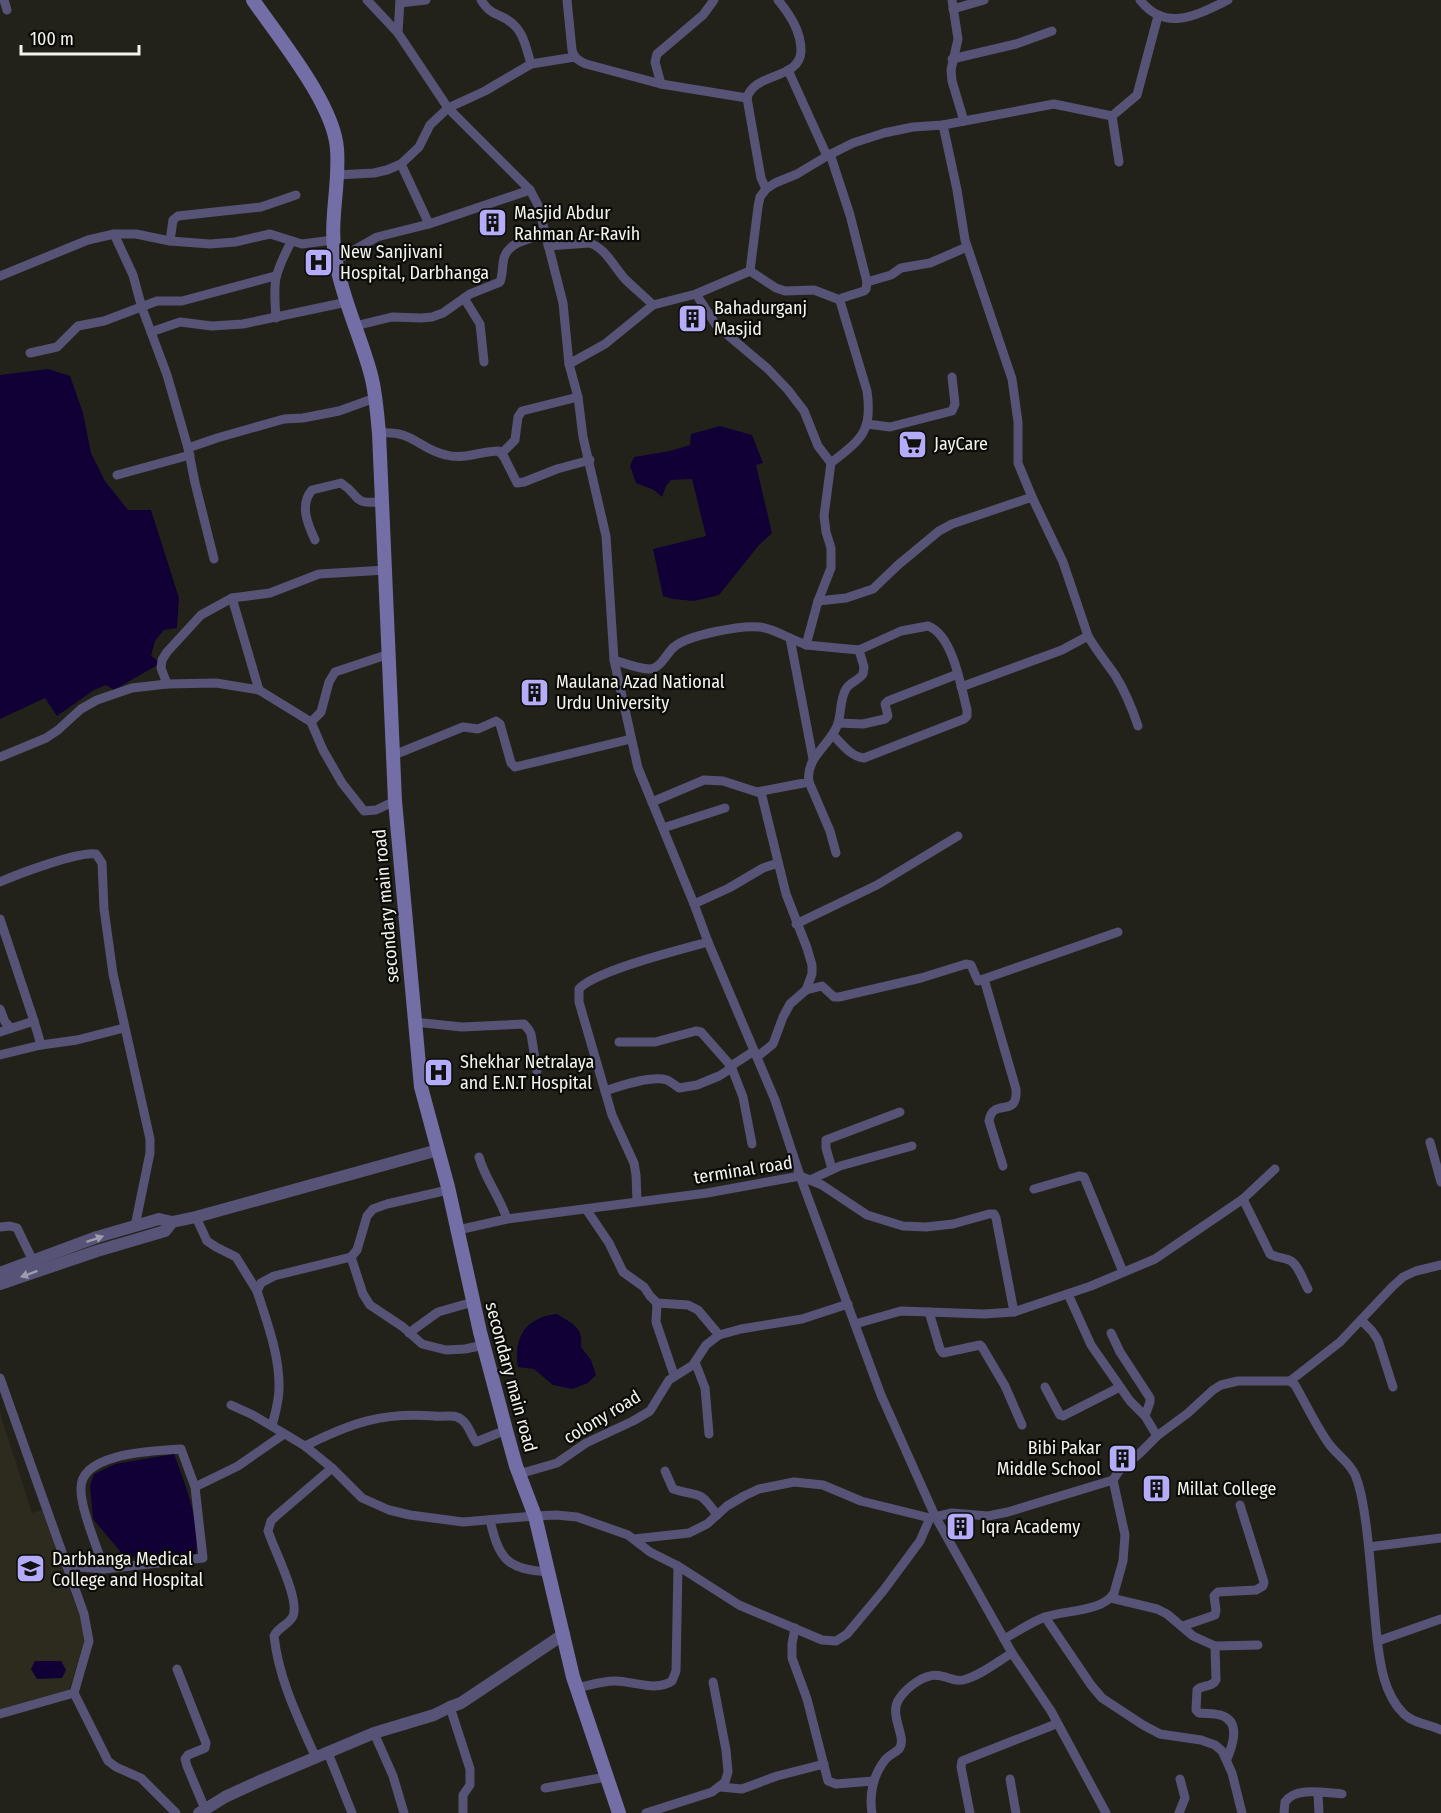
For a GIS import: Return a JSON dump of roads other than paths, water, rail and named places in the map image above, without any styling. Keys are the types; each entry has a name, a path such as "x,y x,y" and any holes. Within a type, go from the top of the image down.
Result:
{"main road":[{"name":"secondary main road","path":"253,0 315,89 330,120 337,146 332,232 335,261 371,375 379,433 395,801 421,1087 506,1430 535,1516 577,1688 619,1813"}],"street":[{"path":"4,0 7,10"},
{"path":"367,0 398,33 448,108 530,190 538,205 563,303 569,364 578,397 583,437 606,536 614,660 638,768 756,1054 881,1395 932,1517 1012,1653 1051,1712 1106,1813"},
{"path":"398,33 400,1 426,0"},
{"path":"481,0 489,11 505,18 519,30 531,64"},
{"path":"567,0 574,57"},
{"path":"661,84 655,62 657,54 703,15 714,0"},
{"path":"766,189 759,168 747,98 748,92 754,85 788,70 801,55 801,42 797,29 790,15 778,0"},
{"path":"964,121 952,81 952,59 958,39 953,5 984,0"},
{"path":"1140,0 1147,9 1158,16 1170,19 1186,17 1228,0"},
{"path":"1112,116 1137,95 1158,16"},
{"path":"952,59 1016,44 1052,31"},
{"path":"337,175 381,172 401,165 419,147 430,125 448,108 538,62 574,57 586,64 661,84 747,98"},
{"path":"750,271 776,288 785,291 814,290 840,300 866,289 867,282 850,215 829,155 788,70"},
{"path":"750,271 758,207 760,197 766,189 853,143 913,127 943,125 1054,104 1112,116"},
{"path":"1112,116 1119,162"},
{"path":"943,125 967,247 1012,379 1018,422 1018,463 1063,562 1088,636 1116,676 1131,704 1138,726"},
{"path":"401,165 429,224"},
{"path":"335,261 377,237 429,224 530,190"},
{"path":"170,240 173,220 178,216 216,210 261,207 296,195"},
{"path":"0,276 88,240 114,234 136,234 170,240 223,243 270,234 291,242 309,244 333,240"},
{"path":"114,234 133,275 142,308 167,375 189,451 214,559"},
{"path":"355,326 392,317 421,318 443,313 464,298 500,282 505,256 510,247 545,234"},
{"path":"276,318 275,276 291,242"},
{"path":"548,246 594,244 653,305"},
{"path":"867,282 891,275 901,268 930,263 967,247"},
{"path":"569,364 605,345 653,305 696,294 750,271"},
{"path":"30,353 57,347 78,326 104,321 157,301 182,301 275,276"},
{"path":"696,294 716,324 768,369 788,390 804,411 818,446 831,463"},
{"path":"464,298 480,324 484,362"},
{"path":"806,645 818,601 831,568 831,548 824,516 831,463 856,443 864,432 869,404 840,300"},
{"path":"151,332 180,322 222,327 347,302"},
{"path":"867,424 884,428 952,411 955,404 952,377"},
{"path":"502,453 515,440 518,417 522,411 578,397"},
{"path":"117,475 189,451 217,438 284,419 339,411 375,398"},
{"path":"379,433 400,434 434,452 454,457 495,451 502,453 515,481 520,483 590,460"},
{"path":"315,540 306,516 308,497 312,490 341,483 359,501 382,502"},
{"path":"818,601 846,598 873,589 939,531 952,524 1032,497"},
{"path":"167,684 161,668 162,660 167,652 201,615 232,598 270,594 319,574 386,570"},
{"path":"232,598 259,690"},
{"path":"614,660 654,668 675,646 695,636 749,627 768,628 806,645 859,650 901,631 928,626 933,628 950,650 968,710 967,716 959,723 864,758 852,754 832,735"},
{"path":"961,687 1062,650 1088,636"},
{"path":"790,638 813,759"},
{"path":"836,852 830,831 809,782 809,770 813,759 832,735 838,723 846,688 860,678 864,671 859,650"},
{"path":"310,722 321,712 329,682 335,672 389,654"},
{"path":"838,723 863,724 885,719 888,716 885,704 888,701 958,674"},
{"path":"0,757 45,738 58,730 81,709 97,700 132,688 167,684 216,683 259,690 310,722 342,783 364,812 376,810 395,801"},
{"path":"394,755 463,727 478,729 496,721 500,724 512,763 515,766 631,739"},
{"path":"652,802 704,780 723,781 757,792 809,782"},
{"path":"761,792 786,894 812,965 812,974 806,990"},
{"path":"663,828 725,808"},
{"path":"796,924 877,885 958,836"},
{"path":"0,882 84,854 92,853 99,856 102,863 104,909 112,974 149,1133 150,1146 135,1226"},
{"path":"694,904 729,888 763,868 778,863"},
{"path":"0,920 41,1046"},
{"path":"605,1091 649,1079 669,1081 682,1088 719,1076 731,1066 772,1044 790,1004 806,990 822,986 834,996 843,997 921,978 969,963 977,980 984,979 1118,932"},
{"path":"637,1202 634,1163 612,1115 579,1002 579,989 585,983 614,971 708,942"},
{"path":"984,979 1016,1089 1014,1104 994,1110 989,1121 1003,1166"},
{"path":"0,1009 5,1022 11,1028"},
{"path":"0,1032 34,1021"},
{"path":"414,1022 462,1027 524,1024 530,1030 537,1071"},
{"path":"0,1055 124,1028"},
{"path":"619,1042 655,1042 698,1031 731,1066 743,1097 752,1144"},
{"path":"832,1169 826,1140 900,1112"},
{"path":"1430,1142 1441,1182"},
{"path":"810,1180 832,1169 912,1146"},
{"path":"0,1284 135,1226 159,1219 172,1222 196,1217 438,1150"},
{"path":"479,1156 483,1172 501,1202 507,1219"},
{"path":"855,1324 901,1311 984,1314 1014,1312 1091,1286 1155,1259 1243,1199 1275,1169"},
{"name":"terminal road","path":"458,1230 507,1219 707,1193 800,1176 822,1185 867,1215 903,1226 926,1227 953,1224 982,1215 994,1214 1014,1312"},
{"path":"1034,1189 1079,1176 1084,1177 1123,1272"},
{"path":"257,1291 261,1283 273,1276 351,1257 357,1251 367,1216 373,1209 448,1190"},
{"path":"1243,1199 1270,1254 1276,1258 1293,1262 1308,1289"},
{"path":"586,1209 609,1243 623,1272 644,1287 657,1303 693,1307 719,1335 802,1319 848,1304"},
{"path":"196,1217 207,1241 236,1257 257,1291 270,1333 279,1376 278,1400 272,1426"},
{"path":"0,1273 33,1261 57,1258 165,1231 172,1222"},
{"path":"0,1227 17,1228 33,1261"},
{"path":"351,1257 366,1300 373,1308 422,1344 446,1350 484,1345"},
{"path":"634,1539 689,1533 707,1524 735,1501 759,1489 794,1482 823,1485 861,1501 932,1517 952,1513 987,1516 1008,1512 1113,1480 1119,1471 1157,1436 1188,1413 1213,1390 1221,1385 1238,1381 1290,1381 1340,1342 1403,1277 1416,1271 1441,1265"},
{"path":"1068,1294 1091,1345 1120,1388 1145,1416 1157,1436"},
{"path":"409,1333 438,1312 473,1302"},
{"path":"657,1303 656,1322 674,1375"},
{"path":"929,1312 943,1353 977,1345 982,1347 1005,1386 1022,1425"},
{"path":"1361,1320 1378,1340 1394,1387"},
{"path":"1111,1333 1120,1352 1150,1398 1145,1416"},
{"name":"colony road","path":"519,1473 556,1463 586,1443 643,1416 650,1411 674,1375 688,1369 706,1346 719,1335"},
{"path":"695,1362 705,1388 709,1434"},
{"path":"0,1378 84,1614 89,1641 74,1693 108,1761 141,1778 176,1813"},
{"path":"1290,1381 1295,1385 1328,1443 1357,1478 1362,1496 1369,1547 1373,1603 1383,1674 1397,1705 1404,1714 1414,1722 1441,1730"},
{"path":"1045,1386 1063,1416 1120,1388"},
{"path":"231,1405 253,1415 305,1446 332,1468 362,1498 389,1510 463,1522 556,1515 577,1517 622,1532 650,1552 678,1566 739,1605 822,1640 836,1641 847,1634 920,1541 932,1517"},
{"path":"305,1446 326,1435 368,1419 384,1416 456,1417 466,1424 477,1442 506,1430"},
{"path":"195,1488 238,1466 284,1434"},
{"path":"67,1566 104,1569 203,1558 195,1488 181,1449 138,1453 99,1462 87,1471 80,1486 84,1508 104,1569"},
{"path":"316,1758 291,1705 282,1678 274,1636 292,1618 294,1604 268,1531 276,1515 332,1468"},
{"path":"665,1471 673,1489 700,1495 717,1515"},
{"path":"1004,1639 1045,1617 1100,1604 1111,1598 1125,1548 1123,1523 1113,1480"},
{"path":"1183,1626 1215,1615 1214,1596 1218,1592 1256,1590 1263,1586 1264,1582 1240,1505"},
{"path":"490,1520 496,1545 503,1557 523,1569 549,1572"},
{"path":"1369,1547 1441,1538"},
{"path":"577,1688 615,1681 655,1686 672,1681 676,1671 678,1566"},
{"path":"1111,1598 1157,1609 1167,1614 1194,1636 1215,1646 1258,1645"},
{"path":"1045,1617 1102,1698 1160,1734 1201,1740 1215,1745 1222,1751 1232,1773 1242,1813"},
{"path":"1378,1641 1441,1619"},
{"path":"795,1629 792,1658 807,1699 828,1780 833,1784 873,1781"},
{"path":"177,1669 206,1743 205,1748 188,1755 185,1759 202,1811 234,1793 374,1733 434,1715 462,1703 564,1634"},
{"path":"1215,1646 1216,1680 1212,1685 1197,1690 1196,1710 1222,1716 1230,1723 1234,1733 1234,1742 1227,1760"},
{"path":"872,1813 873,1781 885,1761 901,1745 895,1715 898,1701 902,1696 927,1675 939,1675 961,1681 975,1676 1012,1653"},
{"path":"646,1813 712,1792 725,1782 728,1772 726,1750 713,1682"},
{"path":"0,1714 74,1693"},
{"path":"450,1707 470,1769 470,1785 462,1795 463,1813"},
{"path":"970,1813 961,1767 962,1761 1056,1724"},
{"path":"374,1733 393,1776 404,1813"},
{"path":"328,1753 352,1813"},
{"path":"720,1787 742,1789 777,1776 824,1764"},
{"path":"545,1788 606,1777"},
{"path":"1010,1779 1016,1813"},
{"path":"1179,1813 1185,1798 1180,1779"},
{"path":"1284,1813 1285,1802 1290,1796 1302,1792 1342,1794"},
{"path":"1318,1793 1318,1813"}],"place":[{"name":"Masjid Abdur Rahman Ar-Ravih","path":"493,223"},
{"name":"New Sanjivani Hospital, Darbhanga","path":"319,262"},
{"name":"Bahadurganj Masjid","path":"693,318"},
{"name":"JayCare","path":"913,444"},
{"name":"Maulana Azad National Urdu University","path":"535,692"},
{"name":"Shekhar Netralaya and E.N.T Hospital","path":"439,1072"},
{"name":"Bibi Pakar Middle School","path":"1122,1458"},
{"name":"Millat College","path":"1156,1489"},
{"name":"Iqra Academy","path":"960,1527"},
{"name":"Darbhanga Medical College and Hospital","path":"31,1569"}]}
